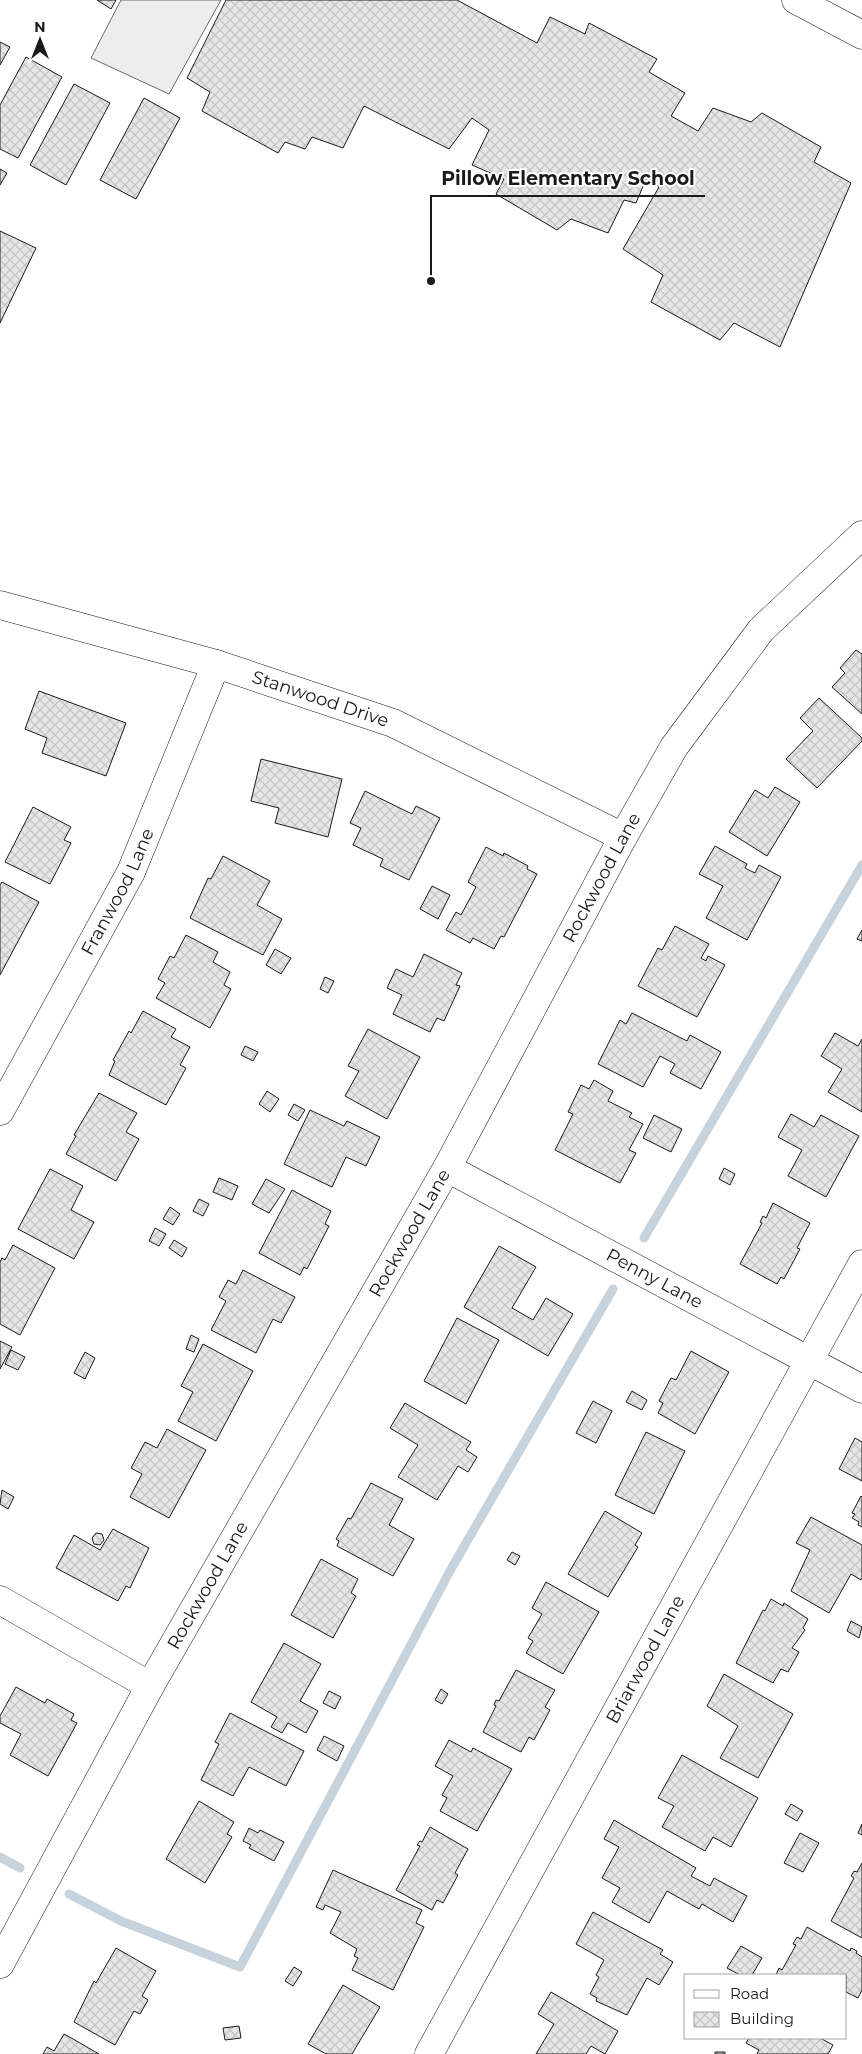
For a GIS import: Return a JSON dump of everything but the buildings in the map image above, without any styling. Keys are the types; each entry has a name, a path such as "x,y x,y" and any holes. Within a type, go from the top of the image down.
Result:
{"street":[{"path":"796,0 862,35"},
{"name":"Rockwood Lane","path":"0,1964 150,1686 447,1168 623,837 674,747 761,630 862,535"},
{"name":"Stanwood Drive","path":"0,605 216,664 393,723 623,837"},
{"name":"Franwood Lane","path":"0,1111 131,872 216,664"},
{"name":"Penny Lane","path":"447,1168 862,1389"},
{"name":"Briarwood Lane","path":"429,2054 862,1264"},
{"path":"0,1600 150,1686"}],"shaded area":[{"path":"121,0 221,0 169,94 91,58"}],"waterway":[{"path":"644,1238 862,865"},
{"path":"69,1894 121,1921 240,1967 451,1569 613,1289"},
{"path":"0,1857 20,1868"}],"place":[{"name":"Pillow Elementary School","path":"431,281"}]}
